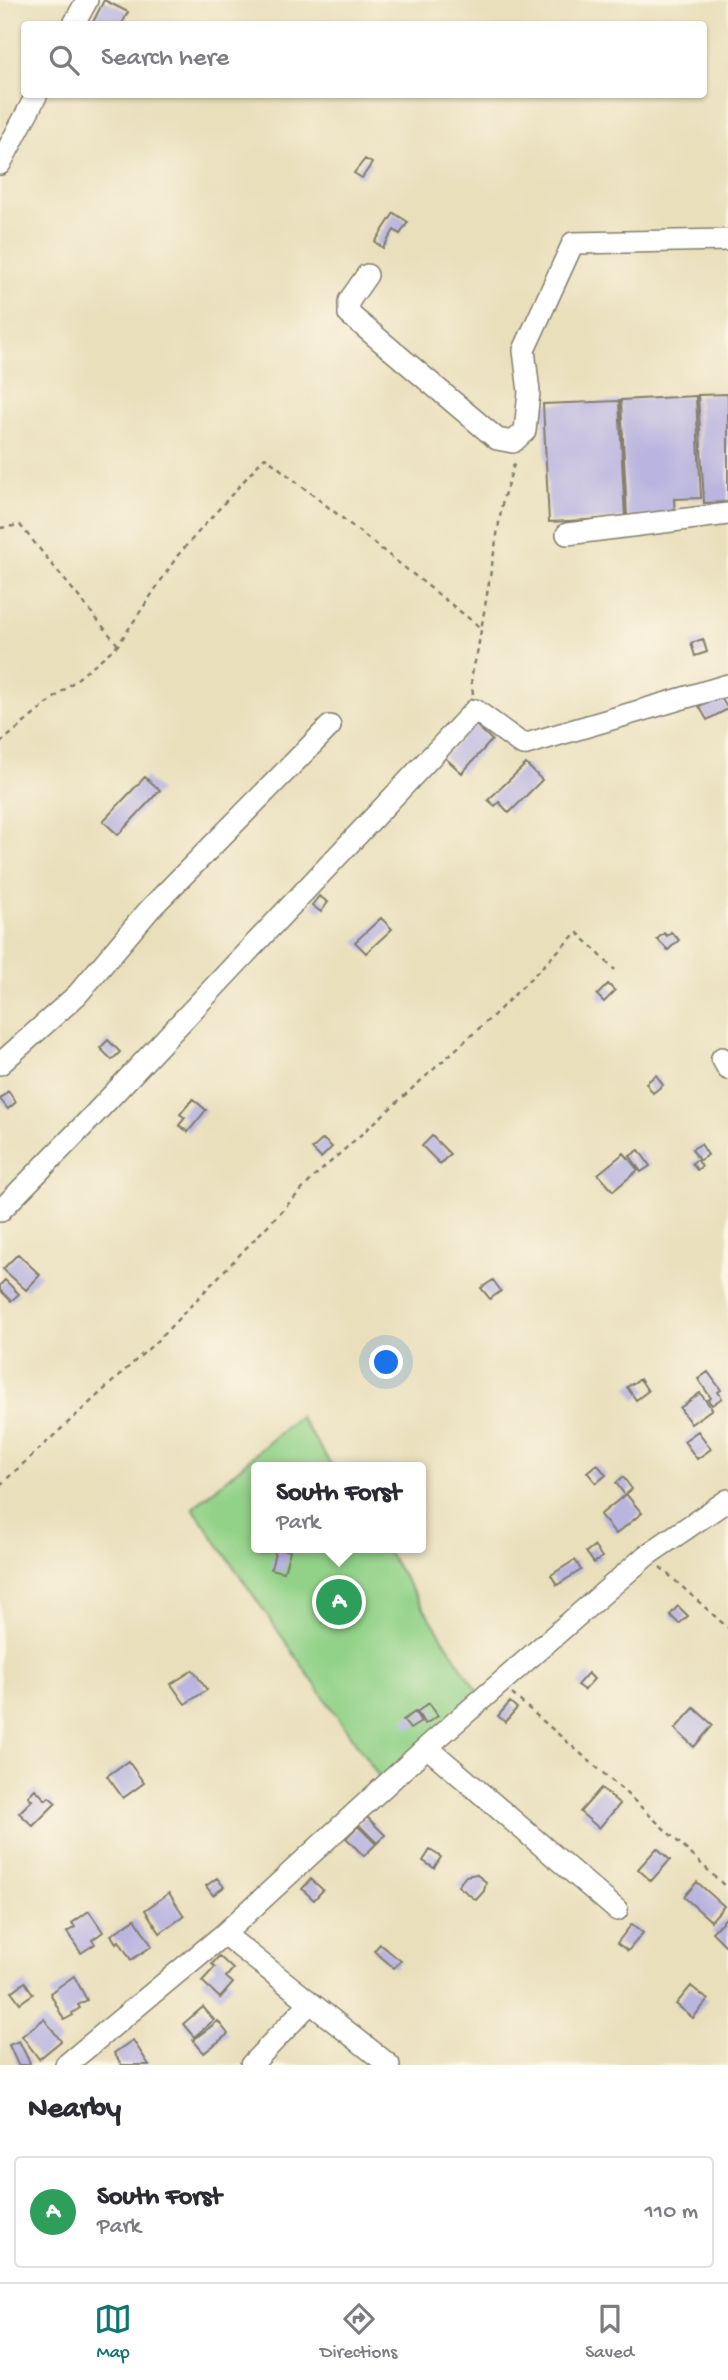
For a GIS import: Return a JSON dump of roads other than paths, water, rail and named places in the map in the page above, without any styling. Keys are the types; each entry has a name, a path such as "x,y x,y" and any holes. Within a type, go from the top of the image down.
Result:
{"street":[{"path":"76,21 87,0"},
{"path":"0,164 35,98"},
{"path":"367,275 349,301 349,314 497,439 513,442 525,431 529,392 524,350 573,243 728,240"},
{"path":"566,534 728,514"},
{"path":"0,1212 475,710 523,745 728,685"},
{"path":"0,1064 77,995 149,910 330,726"},
{"path":"66,2065 224,1934 427,1747 647,1555 728,1500"},
{"path":"427,1747 617,1910"},
{"path":"224,1934 389,2065"},
{"path":"251,2065 310,2003"}],"place":[{"name":"South Forst","path":"339,1602"}]}
